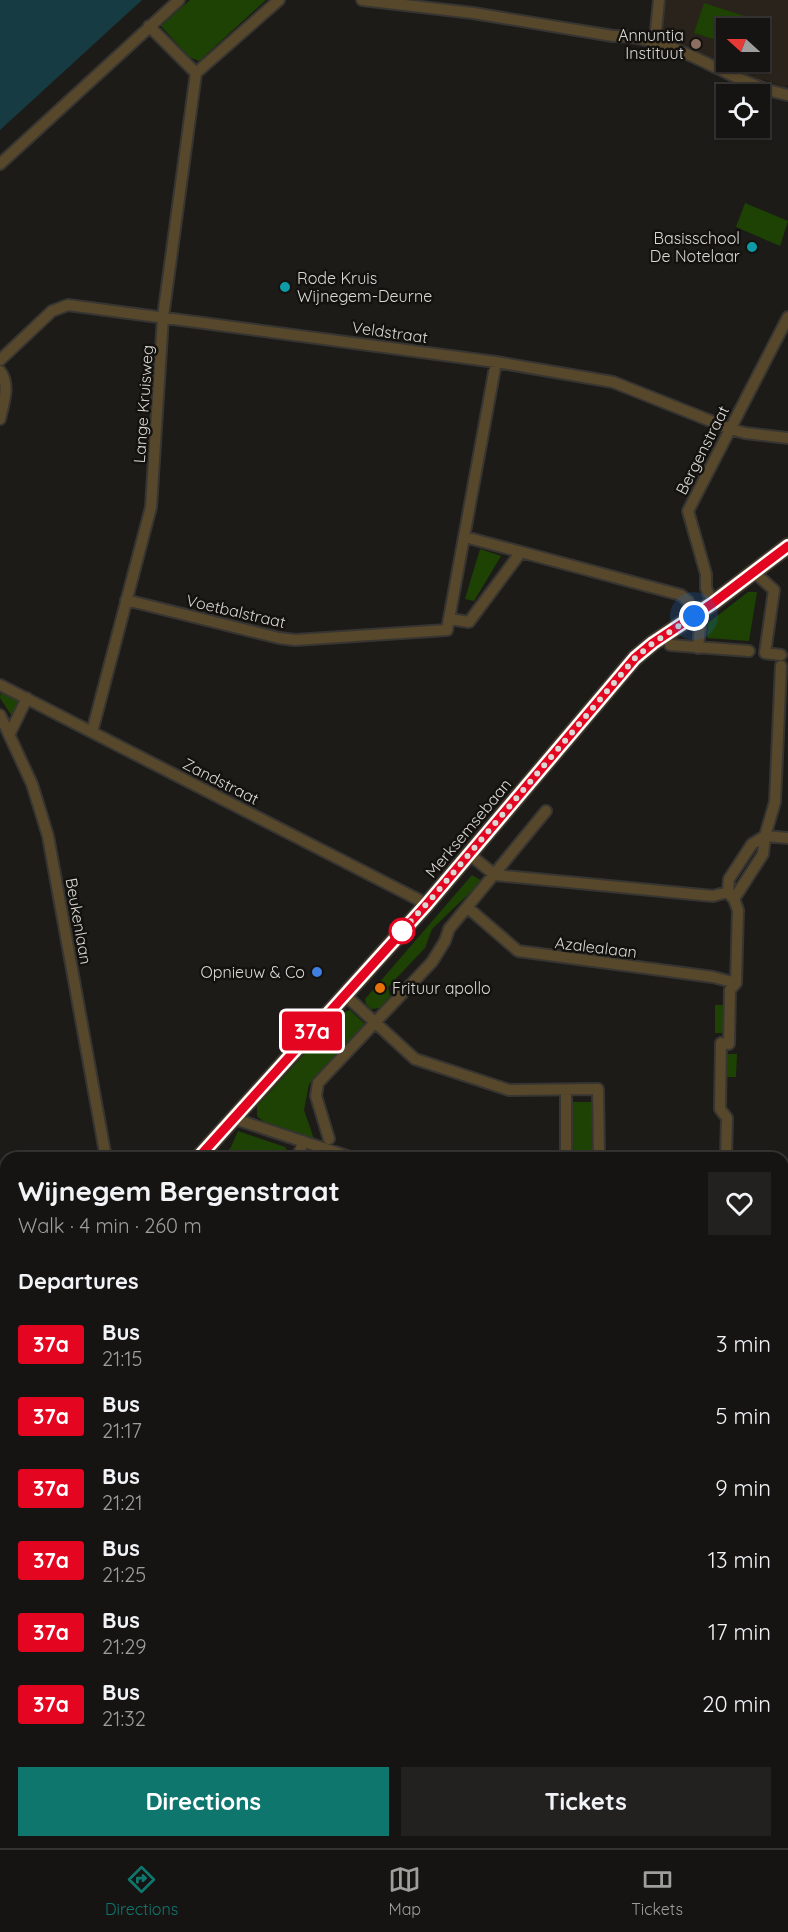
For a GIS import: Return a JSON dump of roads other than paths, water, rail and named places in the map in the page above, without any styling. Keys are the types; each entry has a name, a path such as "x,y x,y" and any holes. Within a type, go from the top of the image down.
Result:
{"main road":[{"name":"Merksemsebaan","path":"203,1152 427,904 635,658 788,546"}],"street":[{"path":"0,164 179,0"},
{"path":"149,26 196,73 279,0"},
{"path":"362,0 473,13 613,36 655,40 760,87 788,95"},
{"path":"655,40 659,0"},
{"name":"Lange Kruisweg","path":"92,732 151,507 163,317 196,73"},
{"name":"Veldstraat","path":"0,360 52,311 68,305 496,362 613,382 731,429 788,438"},
{"name":"Bergenstraat","path":"713,603 706,588 706,574 688,511 788,317"},
{"path":"448,624 496,362"},
{"path":"0,371 5,378 6,390 0,419"},
{"path":"465,537 681,595 688,600 700,628 698,648"},
{"name":"Voetbalstraat","path":"126,600 295,640 470,622 521,552"},
{"path":"754,572 774,590 765,653 781,660 775,802 765,836"},
{"path":"670,645 749,651"},
{"name":"Zandstraat","path":"0,685 427,904"},
{"path":"10,733 27,698"},
{"path":"0,715 10,733"},
{"name":"Beukenlaan","path":"10,733 32,784 48,836 105,1152"},
{"path":"329,1139 316,1096 318,1083 432,962 445,941 449,929 546,811"},
{"path":"726,1152 727,1119 720,1109 722,1043 729,1044 730,990 736,983 738,910 731,896 729,879 752,844 765,836 788,838"},
{"path":"469,854 495,875 713,897 731,896"},
{"name":"Azalealaan","path":"467,907 518,951 713,977 736,983"},
{"path":"344,994 415,1059 509,1090 598,1089 599,1152"},
{"path":"566,1090 566,1152"},
{"path":"232,1118 335,1152"},
{"path":"300,1152 303,1141"}],"water":[{"path":"0,0 142,0 0,130"}],"place":[{"name":"Annuntia Instituut","path":"696,44"},
{"name":"Basisschool De Notelaar","path":"752,247"},
{"name":"Rode Kruis Wijnegem-Deurne","path":"285,287"},
{"name":"Opnieuw & Co","path":"317,972"},
{"name":"Frituur apollo","path":"380,988"}]}
